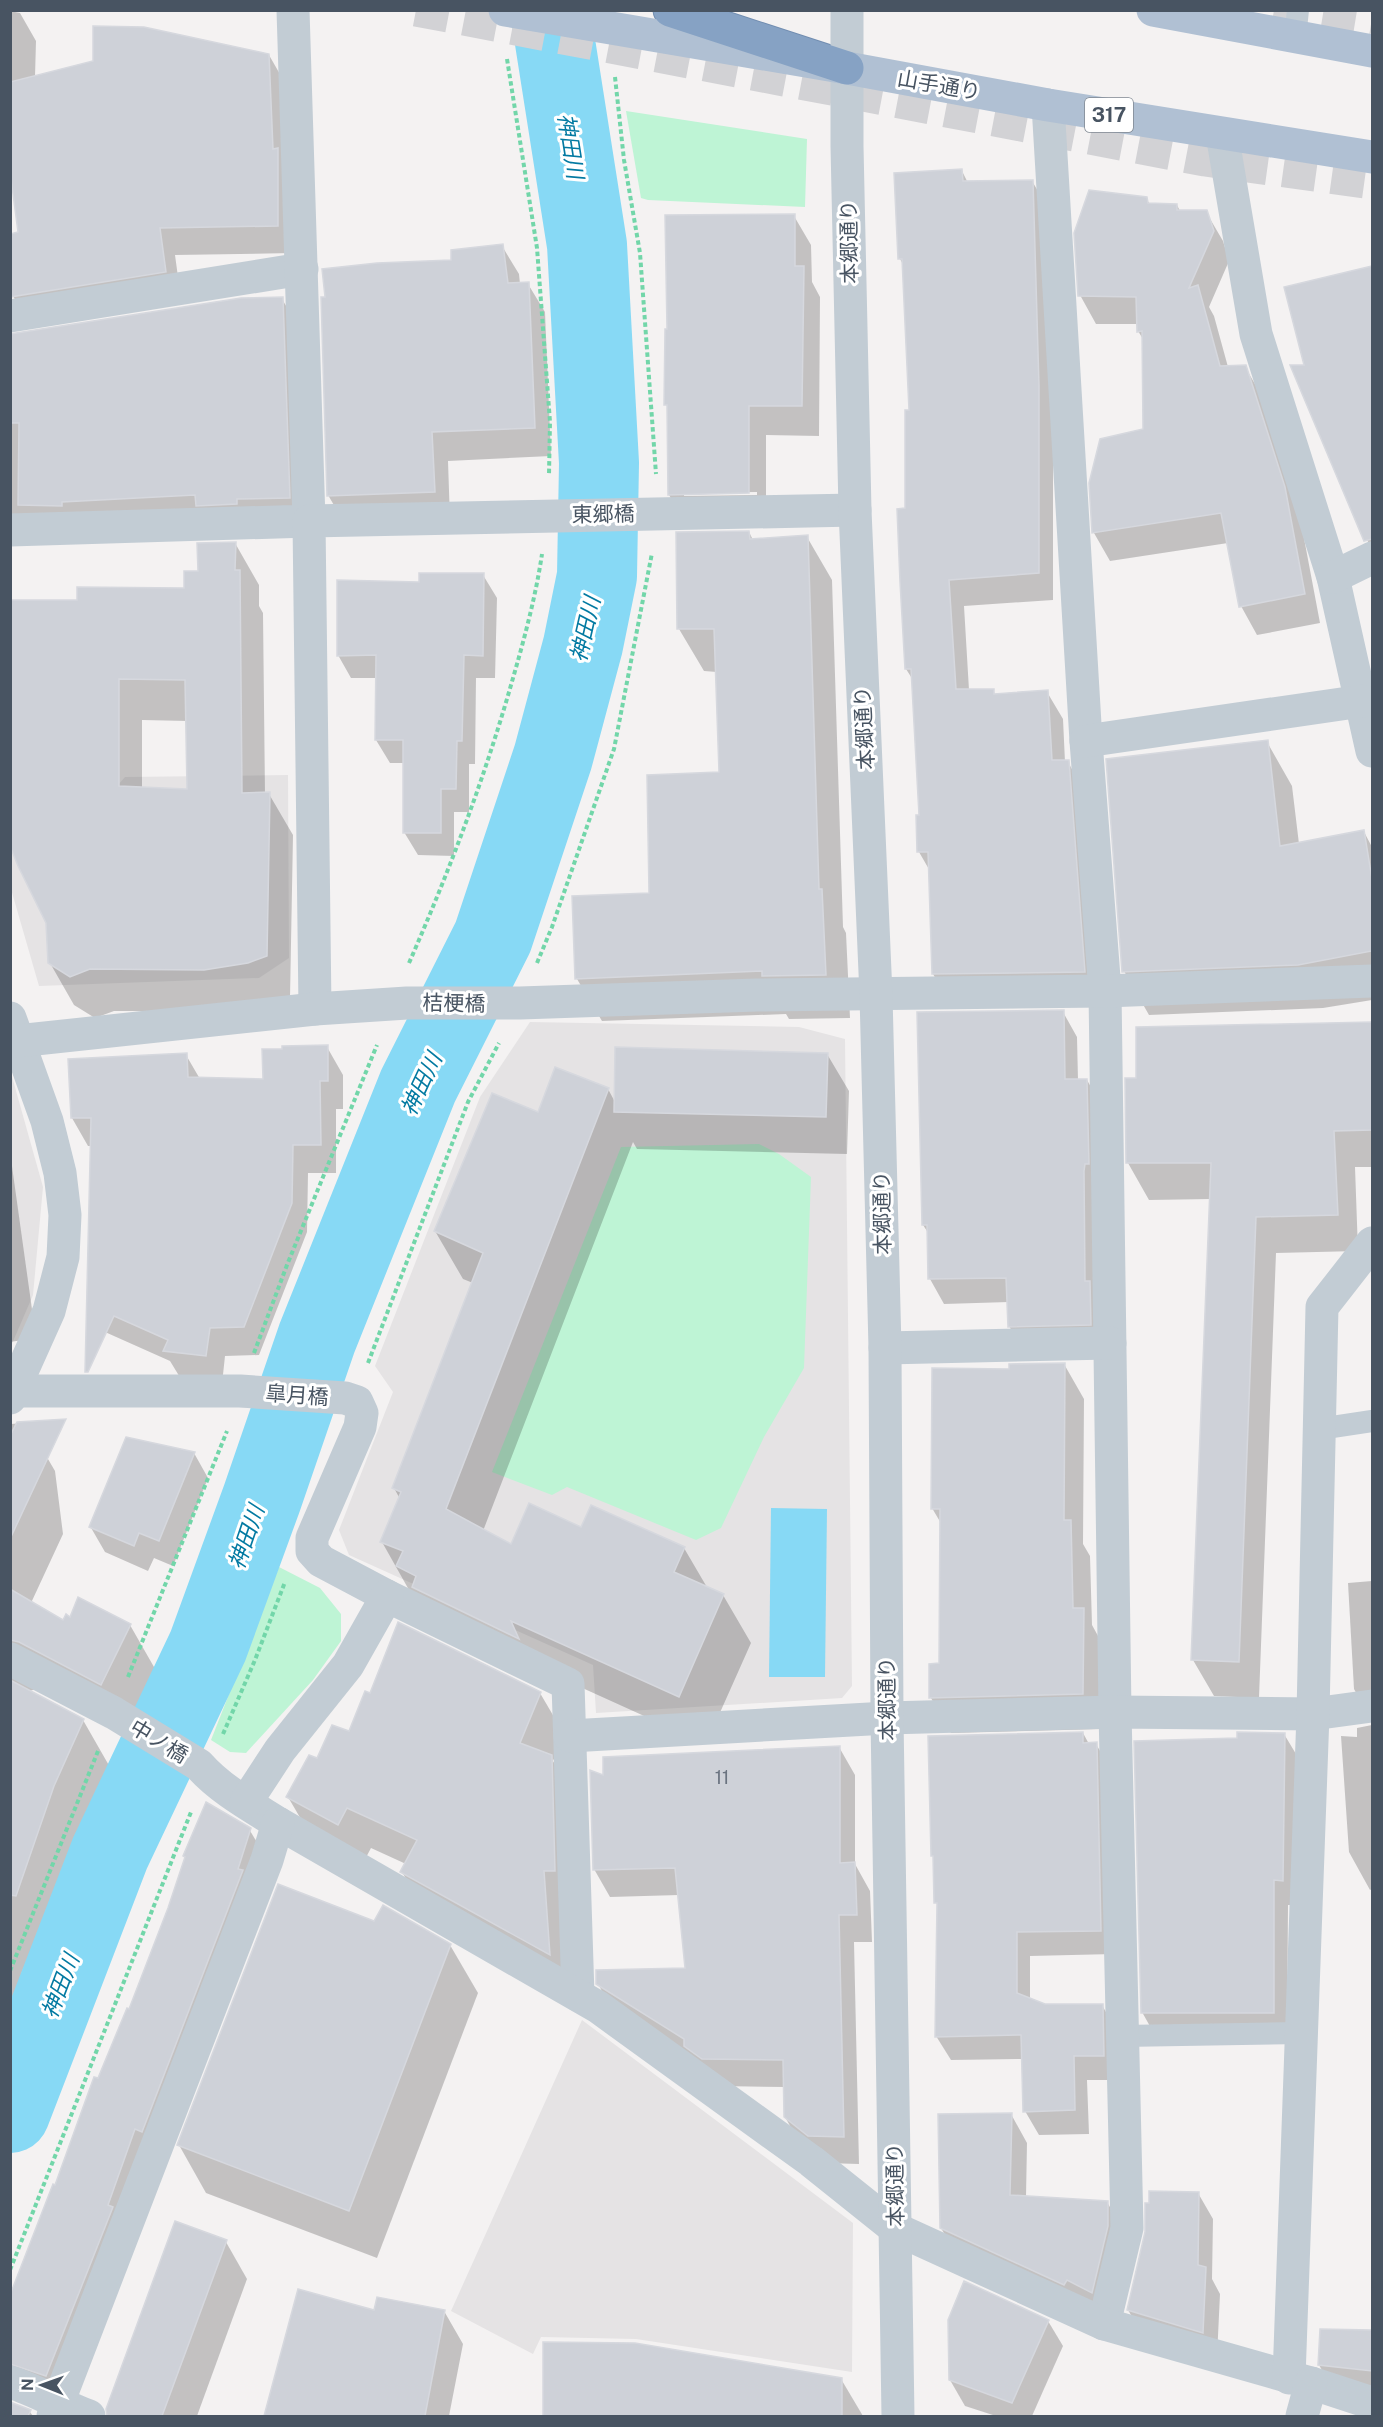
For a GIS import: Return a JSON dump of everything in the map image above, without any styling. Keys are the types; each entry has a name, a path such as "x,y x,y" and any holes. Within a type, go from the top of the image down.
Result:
{"highway":[{"path":"670,10 847,68"}],"main road":[{"name":"山手通り","path":"505,10 611,30 847,68 1048,105 1372,157"},
{"path":"1153,10 1296,24 1372,51"}],"street":[{"path":"293,10 309,521 315,1009"},
{"name":"本郷通り","path":"847,10 855,510 876,995 885,1348 887,1718 898,2416"},
{"path":"1048,105 1086,741 1105,991 1115,1712 1127,2228 1104,2324"},
{"path":"1221,134 1256,334 1333,576 1372,751"},
{"path":"10,316 302,269"},
{"name":"東郷橋","path":"10,530 645,513 855,510"},
{"path":"1333,576 1372,558"},
{"path":"1086,741 1362,701"},
{"name":"桔梗橋","path":"14,1029 407,1003 510,1004 758,995 1105,991 1372,981"},
{"path":"13,1394 49,1311 63,1257 65,1215 60,1173 47,1121 14,1029"},
{"path":"1302,2416 1300,2380 1302,2033 1313,1714 1322,1307 1372,1243"},
{"path":"885,1348 1110,1342"},
{"name":"皐月橋","path":"13,1394 250,1392 351,1400"},
{"path":"351,1400 362,1413 360,1427 312,1538 312,1551 321,1561 387,1596 568,1684 578,1995"},
{"path":"246,1802 280,1750 348,1665 387,1596"},
{"name":"中ノ橋","path":"10,1659 116,1715 203,1769 278,1823 598,2007 811,2161 896,2229 1104,2324 1372,2403"},
{"path":"570,1736 887,1718 1115,1712 1313,1714 1372,1707"},
{"path":"56,2410 267,1860 278,1823"},
{"path":"10,2382 34,2390 56,2410 89,2416"}],"lane":[{"path":"1319,1429 1372,1421"},
{"path":"1122,2036 1302,2033"}],"path":[{"path":"351,1400 369,1360 468,1102 510,1004 552,927"},
{"path":"10,2270 203,1769 255,1660 290,1569 312,1551"},
{"path":"10,1971 116,1715"}],"shaded area":[{"path":"288,775 289,958 259,978 39,986 11,889 11,792 110,794 125,777"},
{"path":"530,1022 799,1027 845,1039 852,1686 842,1698 596,1713 593,1665 349,1555 339,1530 393,1392 375,1366 480,1097"},
{"path":"11,1073 43,1187 33,1295 11,1346"},
{"path":"582,2020 853,2223 852,2372 636,2339 541,2337 533,2354 451,2311"}],"green space":[{"path":"626,111 807,139 805,207 641,198"},
{"path":"759,1144 779,1154 811,1177 804,1368 764,1437 721,1528 696,1540 567,1487 552,1495 492,1472 621,1147"},
{"path":"279,1567 320,1588 341,1614 341,1641 313,1680 246,1753 230,1752 211,1740"}],"water":[{"path":"771,1508 827,1509 825,1677 769,1677"}],"building":[{"path":"93,26 144,27 269,54 273,149 278,148 278,226 160,228 166,272 10,297 10,234 18,232 10,171 10,82 93,61"},
{"path":"962,169 963,181 1033,180 1039,386 1039,573 949,580 956,689 994,689 994,694 1048,690 1052,760 1069,760 1085,972 932,974 928,852 917,852 916,815 919,815 911,669 905,669 900,582 897,509 905,508 905,410 909,410 902,259 898,259 894,173"},
{"path":"1089,190 1147,197 1148,203 1177,204 1177,210 1207,210 1214,231 1189,288 1198,285 1220,366 1246,365 1285,487 1305,594 1239,607 1221,513 1092,533 1089,483 1100,439 1143,429 1142,331 1137,332 1136,297 1078,296 1074,233"},
{"path":"795,214 795,266 804,266 802,406 749,406 749,493 668,495 667,405 664,405 665,329 667,329 665,215"},
{"path":"503,244 508,283 529,282 535,428 432,432 435,492 327,496 321,297 325,297 322,269 377,263 451,260 451,250"},
{"path":"1372,266 1372,539 1364,541 1290,365 1304,365 1284,287"},
{"path":"283,297 290,498 237,499 237,504 196,506 195,495 62,502 62,506 18,505 19,423 10,423 10,334 241,298"},
{"path":"749,531 750,539 808,535 819,889 822,889 826,975 762,976 762,971 575,979 572,896 649,893 647,775 719,772 714,629 677,629 676,532"},
{"path":"236,542 235,570 240,570 242,793 270,792 267,956 248,963 204,970 90,969 70,977 48,963 46,923 10,846 10,600 77,600 77,587 184,588 184,571 198,571 197,543","holes":["119,679 185,680 187,789 119,786"]},
{"path":"419,573 484,573 483,656 464,655 462,741 457,741 456,789 441,789 441,833 403,833 403,740 375,740 376,655 337,656 337,580 419,582"},
{"path":"1268,740 1280,846 1364,830 1372,879 1372,951 1298,965 1122,972 1106,759"},
{"path":"1064,1010 1065,1079 1087,1079 1089,1164 1085,1164 1084,1171 1085,1281 1090,1281 1091,1325 1008,1327 1006,1278 928,1279 927,1225 922,1225 917,1012"},
{"path":"1372,1022 1372,1130 1334,1131 1338,1215 1256,1217 1239,1662 1191,1660 1211,1163 1126,1163 1125,1078 1136,1078 1136,1027"},
{"path":"328,1045 328,1081 320,1081 321,1145 293,1145 292,1203 244,1327 210,1328 206,1356 163,1351 168,1340 114,1316 88,1372 85,1372 91,1118 71,1118 68,1059 187,1053 188,1077 263,1079 262,1049"},
{"path":"615,1047 828,1053 826,1117 614,1112"},
{"path":"555,1067 609,1088 446,1509 511,1544 529,1503 581,1527 591,1505 685,1547 674,1572 724,1594 679,1697 511,1621 519,1639 412,1587 416,1576 396,1566 403,1551 380,1542 401,1492 392,1488 483,1253 434,1231 492,1093 538,1112"},
{"path":"1065,1363 1064,1520 1071,1520 1073,1608 1084,1608 1083,1694 929,1698 929,1664 939,1663 940,1509 931,1509 932,1368 1009,1369 1009,1364"},
{"path":"66,1419 10,1539 10,1436 17,1422"},
{"path":"126,1437 195,1452 159,1541 139,1533 134,1546 89,1527"},
{"path":"10,1589 63,1620 66,1614 70,1617 78,1597 131,1624 101,1685 19,1642 10,1640"},
{"path":"398,1622 541,1692 520,1743 552,1755 555,1871 544,1871 550,1955 400,1872 417,1840 347,1808 338,1825 286,1797 309,1755 317,1758 332,1725 349,1731 365,1691 370,1693"},
{"path":"10,1680 84,1719 54,1786 16,1896 10,1895"},
{"path":"1083,1732 1083,1743 1097,1742 1101,1931 1017,1932 1017,1993 1045,2004 1103,2004 1104,2056 1074,2056 1075,2110 1023,2112 1021,2035 935,2037 937,1903 934,1903 933,1856 931,1856 928,1736"},
{"path":"1237,1732 1285,1733 1283,1881 1274,1880 1274,2013 1141,2013 1134,1741 1237,1738"},
{"path":"840,1746 840,1863 855,1862 857,1915 839,1915 844,2137 808,2136 784,2117 783,2060 702,2059 684,2046 684,2039 596,1984 596,1970 685,1968 675,1868 593,1870 590,1770 603,1775 603,1757"},
{"path":"206,1802 251,1828 238,1869 243,1870 142,2132 135,2129 108,2205 113,2207 46,2376 10,2364 10,2295 53,2184 55,2185 94,2077 98,2078 127,2008 129,2009 168,1908 185,1857 183,1856"},
{"path":"278,1884 374,1921 383,1905 451,1944 349,2211 177,2145"},
{"path":"1012,2113 1010,2195 1108,2201 1108,2226 1092,2293 1067,2280 1064,2285 940,2228 938,2114"},
{"path":"1149,2191 1199,2192 1198,2265 1206,2267 1203,2333 1127,2310 1145,2232 1145,2203 1149,2203"},
{"path":"175,2221 227,2240 162,2416 107,2416 106,2409"},
{"path":"964,2281 1049,2320 1012,2403 949,2380 948,2320"},
{"path":"298,2289 374,2310 377,2297 445,2310 425,2416 264,2416"},
{"path":"1320,2329 1372,2330 1372,2371 1318,2365"},
{"path":"543,2342 635,2343 842,2378 842,2416 543,2416"},
{"path":"10,2402 31,2410 28,2416 10,2416"}],"waterway":[{"name":"神田川","path":"10,2113 110,1853 208,1646 317,1338 418,1086 493,937 553,757 583,645 597,576 599,463 587,245 550,10"}],"tunnel":[{"path":"416,10 1205,160 1372,183"},
{"path":"1274,10 1372,26"}]}
